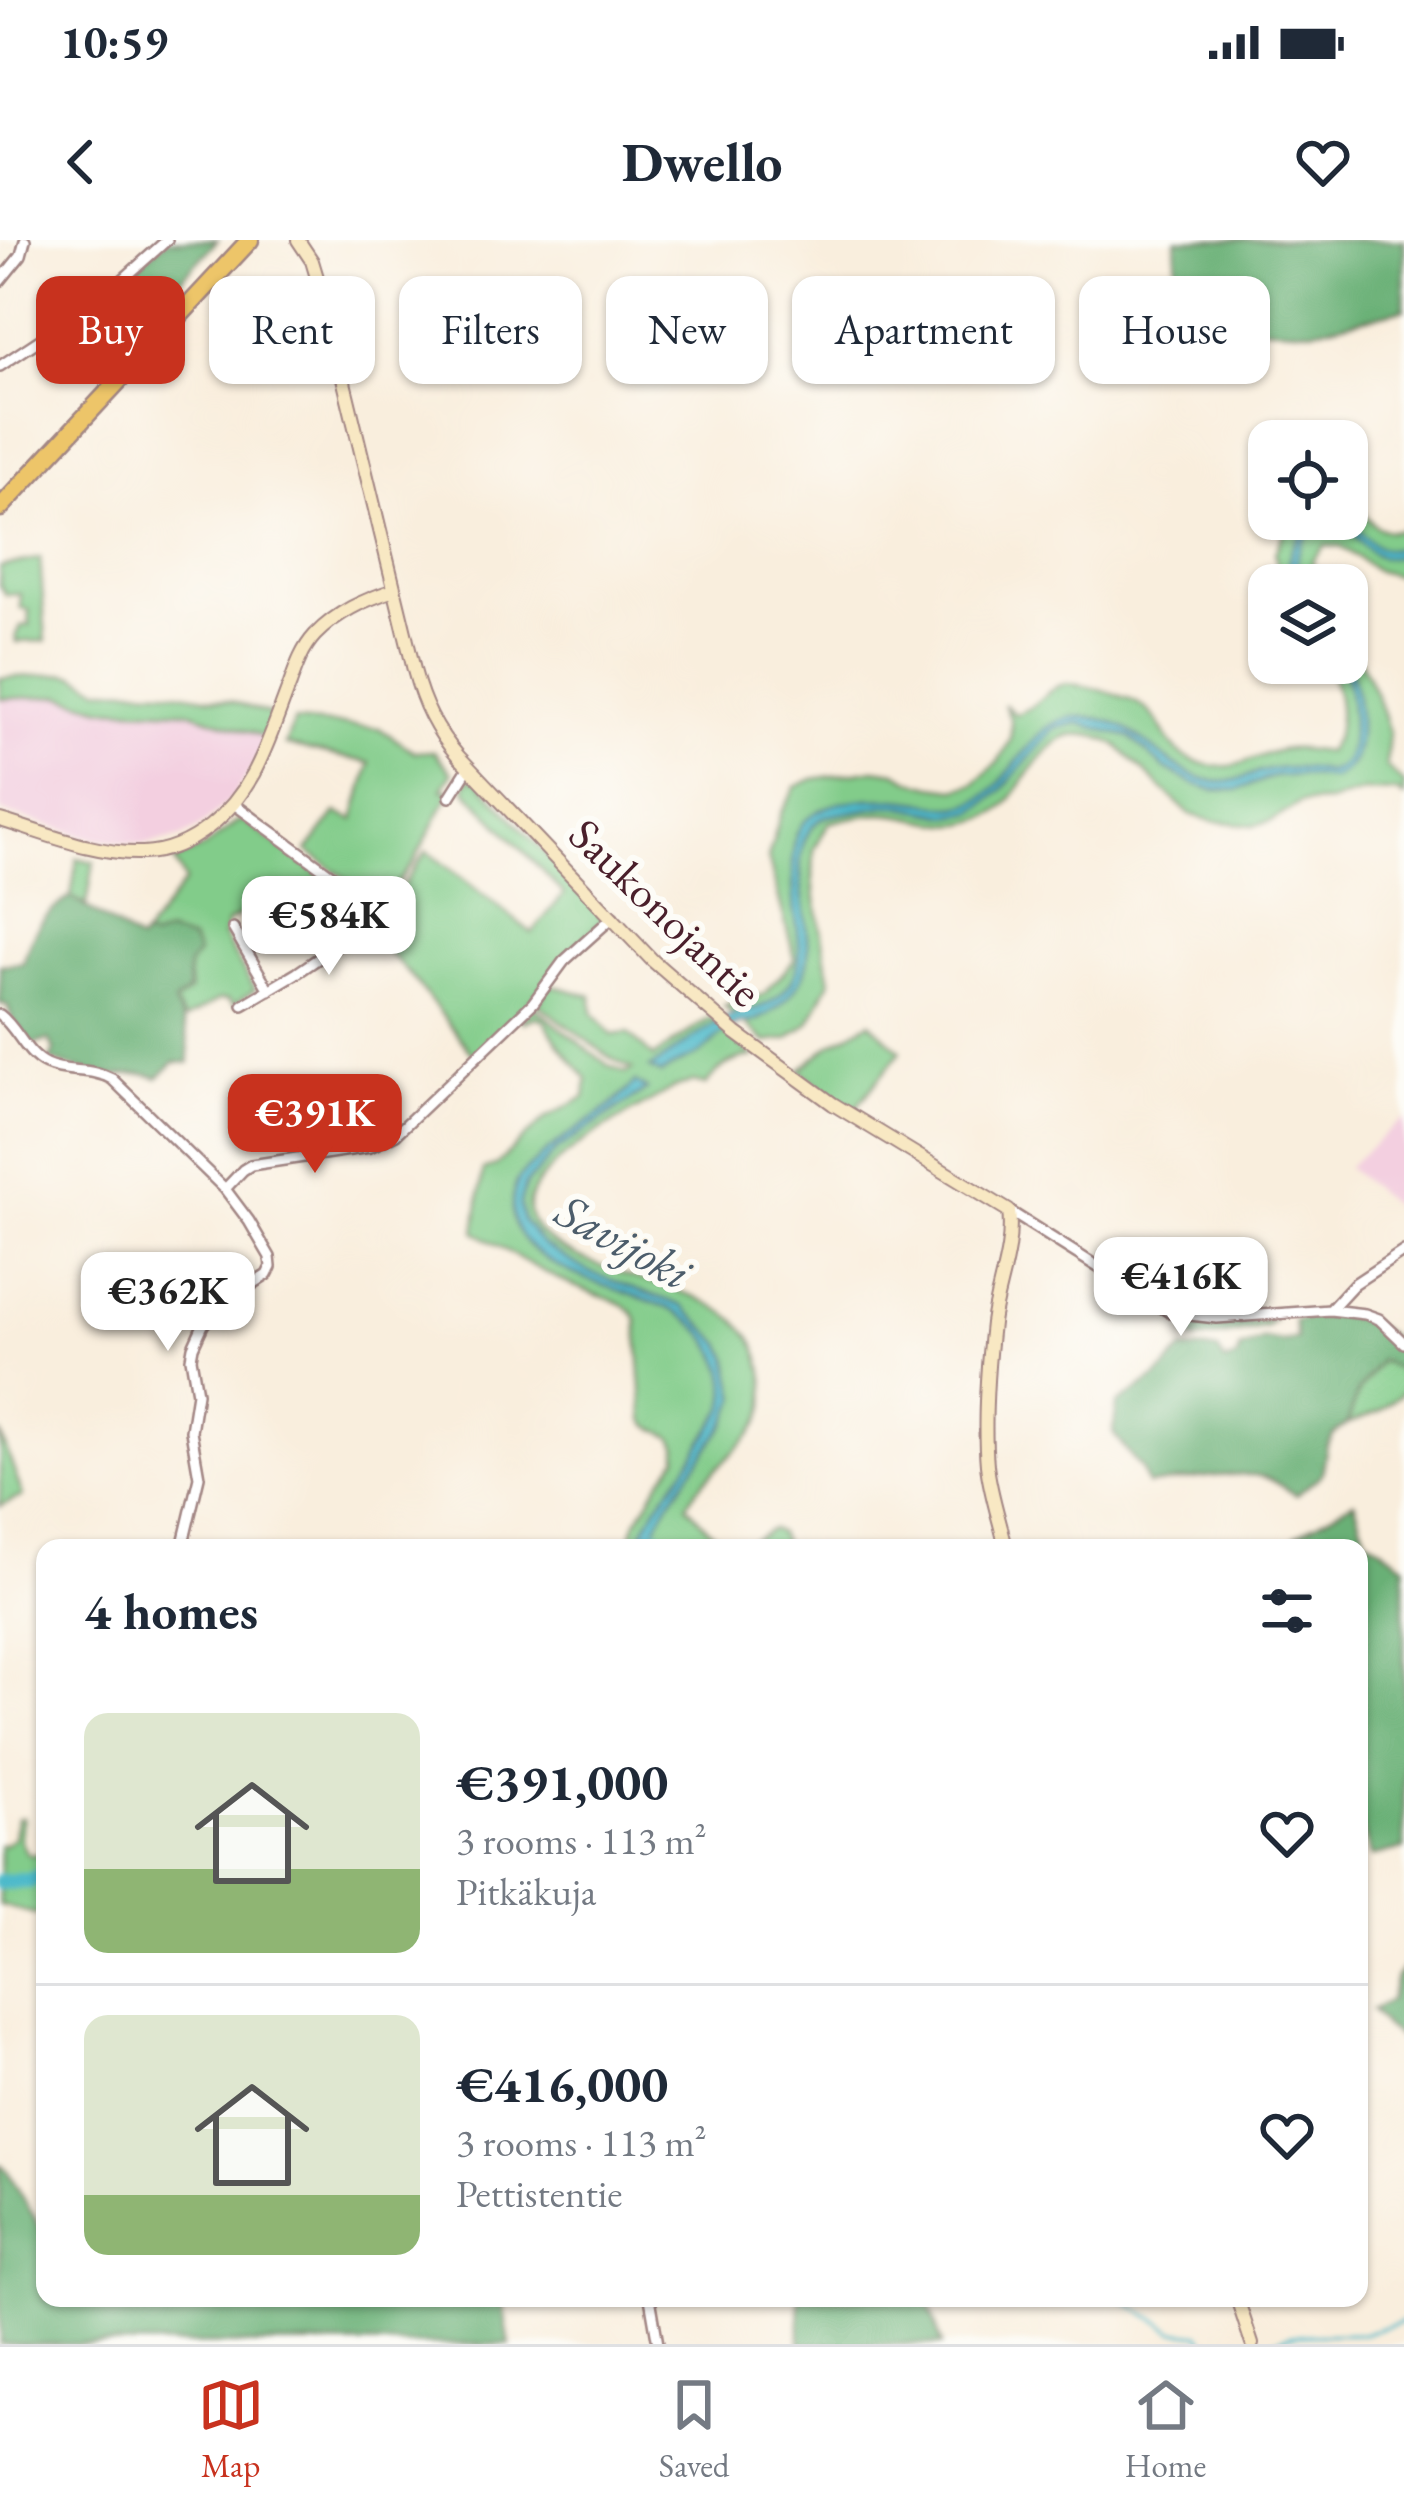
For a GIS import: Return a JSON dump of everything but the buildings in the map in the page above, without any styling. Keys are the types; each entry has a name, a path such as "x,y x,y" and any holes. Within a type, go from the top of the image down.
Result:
{"highway":[{"path":"0,508 250,240"}],"street":[{"path":"0,281 21,255 25,240"},
{"path":"0,366 100,300 167,240"},
{"name":"Saukonojantie","path":"298,240 312,261 325,304 424,706 438,732 653,961 736,1033 832,1105 1009,1211"},
{"path":"0,820 93,847 142,854 182,844 205,830 248,787 307,645 337,615 394,590"},
{"path":"450,797 469,767"},
{"path":"234,804 374,906 357,932 243,1005"},
{"path":"225,1189 251,1165 370,1147 396,1134 533,1003 564,961 613,916"},
{"path":"233,928 269,990"},
{"path":"0,1015 46,1064 112,1079 225,1189 270,1257 267,1275 213,1313 193,1347 190,1358 197,1393 190,1431 200,1477 184,1539"},
{"path":"1009,1211 1172,1313 1217,1318 1330,1310 1365,1314 1379,1319 1404,1343"},
{"path":"1004,1539 987,1468 986,1421 991,1331 1006,1264 1009,1211"},
{"path":"1330,1310 1354,1284 1404,1252"},
{"path":"652,2307 658,2344"},
{"path":"1240,2307 1252,2344"}],"shaded area":[{"path":"61,696 103,708 188,711 265,737 253,767 231,799 200,827 181,837 143,845 95,839 0,811 0,699"},
{"path":"1404,1118 1404,1214 1347,1167"}],"green space":[{"path":"167,240 218,240 184,276 125,276"},
{"path":"1176,240 1404,240 1404,309 1314,330 1270,328 1270,276 1176,273"},
{"path":"1368,518 1384,530 1404,529 1404,578 1377,571 1340,546 1325,546 1313,564 1277,564 1275,552 1281,540 1368,540"},
{"path":"40,558 46,641 17,642 21,626 30,625 29,610 21,609 20,594 6,595 0,585 0,567"},
{"path":"66,674 99,688 166,690 234,702 272,715 265,737 188,711 103,708 61,696 0,699 0,678"},
{"path":"1368,678 1389,732 1386,766 1404,784 1404,797 1397,792 1365,791 1329,802 1300,803 1272,821 1253,825 1212,821 1189,814 1115,744 1073,735 1043,755 1004,807 980,820 944,824 878,814 829,823 814,849 813,881 830,981 809,1023 788,1039 766,1042 724,1006 765,994 795,959 768,858 781,813 796,787 813,779 875,769 933,786 955,789 974,784 999,761 1011,739 1004,704 1015,714 1022,712 1055,688 1069,684 1142,706 1174,747 1209,765 1237,764 1286,749 1326,752 1339,720 1335,685 1368,684"},
{"path":"294,721 379,728 415,752 434,751 452,773 442,789 451,791 414,862 390,892 382,887 362,890 307,851 336,813 354,820 370,763 285,745"},
{"path":"471,779 477,780 605,918 474,1056 412,977 365,928 427,851 532,933 564,894 465,789"},
{"path":"238,821 351,898 358,918 318,948 274,896 228,922 223,936 255,990 233,1005 220,999 184,1020 174,1003 189,991 188,965 144,936 185,881 174,861 205,847"},
{"path":"77,858 94,862 87,905 71,897"},
{"path":"71,897 139,942 144,936 152,939 167,933 192,941 198,954 188,965 189,991 174,1003 186,1032 189,1063 174,1062 158,1078 116,1076 64,1065 50,1060 54,1050 49,1040 32,1045 7,1005 0,1004 0,965 23,963 40,924"},
{"path":"550,985 592,996 593,1013 612,1035 628,1033 653,1057 710,1018 753,1057 726,1065 706,1085 693,1082 674,1088 590,1138 545,1175 530,1201 533,1223 551,1242 613,1271 705,1301 749,1335 764,1379 761,1418 687,1505 723,1539 631,1539 634,1526 678,1457 673,1438 644,1420 637,1320 620,1303 550,1275 475,1232 483,1170 496,1165 546,1118 585,1097 587,1079 545,1021 536,1017 521,1020 534,1007 609,1066 626,1073 632,1069 538,1004"},
{"path":"870,1022 901,1051 855,1109 800,1070 830,1045"},
{"path":"1337,1315 1373,1325 1392,1338 1404,1373 1380,1360 1359,1390 1347,1424 1327,1445 1322,1474 1297,1495 1252,1475 1147,1485 1141,1469 1113,1433 1117,1404 1157,1377 1183,1349 1218,1350 1225,1362 1237,1358 1239,1349 1264,1339 1297,1339 1294,1320"},
{"path":"1274,1320 1267,1327 1196,1341 1186,1333 1190,1327"},
{"path":"1381,1359 1404,1373 1404,1392 1379,1412 1347,1424 1359,1391"},
{"path":"0,1432 23,1496 0,1506"},
{"path":"1354,1501 1366,1537 1404,1564 1404,1849 1371,1857 1368,1847 1368,1539 1293,1539"},
{"path":"772,1529 782,1539 752,1539"},
{"path":"23,1817 21,1842 27,1854 36,1855 35,1914 0,1905 0,1845 14,1837 17,1818"},
{"path":"1404,1967 1404,2041 1372,2010 1390,2000"},
{"path":"0,2165 36,2220 36,2307 504,2307 510,2344 0,2344"},
{"path":"799,2307 930,2307 942,2344 800,2344"}],"water":[{"path":"1368,539 1384,548 1404,547 1404,555 1391,558 1372,553 1358,540"},
{"path":"1304,540 1297,564 1288,564 1290,556 1293,547"},
{"path":"1347,684 1354,684 1357,748 1352,762 1333,779 1272,777 1237,790 1214,790 1164,768 1130,737 1078,723 1054,729 1000,792 974,812 949,816 885,806 824,817 810,830 803,846 800,865 808,948 806,967 794,991 773,1011 729,1029 697,1055 661,1074 650,1068 726,1018 769,1003 791,982 799,962 794,847 799,830 825,808 874,799 966,805 997,786 1045,730 1076,717 1116,724 1176,766 1212,781 1232,781 1281,768 1328,772 1339,767 1349,752"},
{"path":"635,1082 647,1089 557,1150 525,1185 520,1204 523,1220 542,1244 589,1272 683,1306 728,1356 737,1398 726,1423 667,1505 652,1539 641,1539 656,1507 724,1409 722,1366 708,1340 687,1319 578,1275 532,1248 518,1231 512,1209 522,1174"}],"waterway":[{"path":"654,1528 673,1539"},
{"name":"Savijoki","path":"0,1882 36,1878"},
{"path":"1134,2307 1174,2331 1200,2334 1206,2344"},
{"path":"1265,2344 1290,2335 1363,2334 1404,2321"}]}
